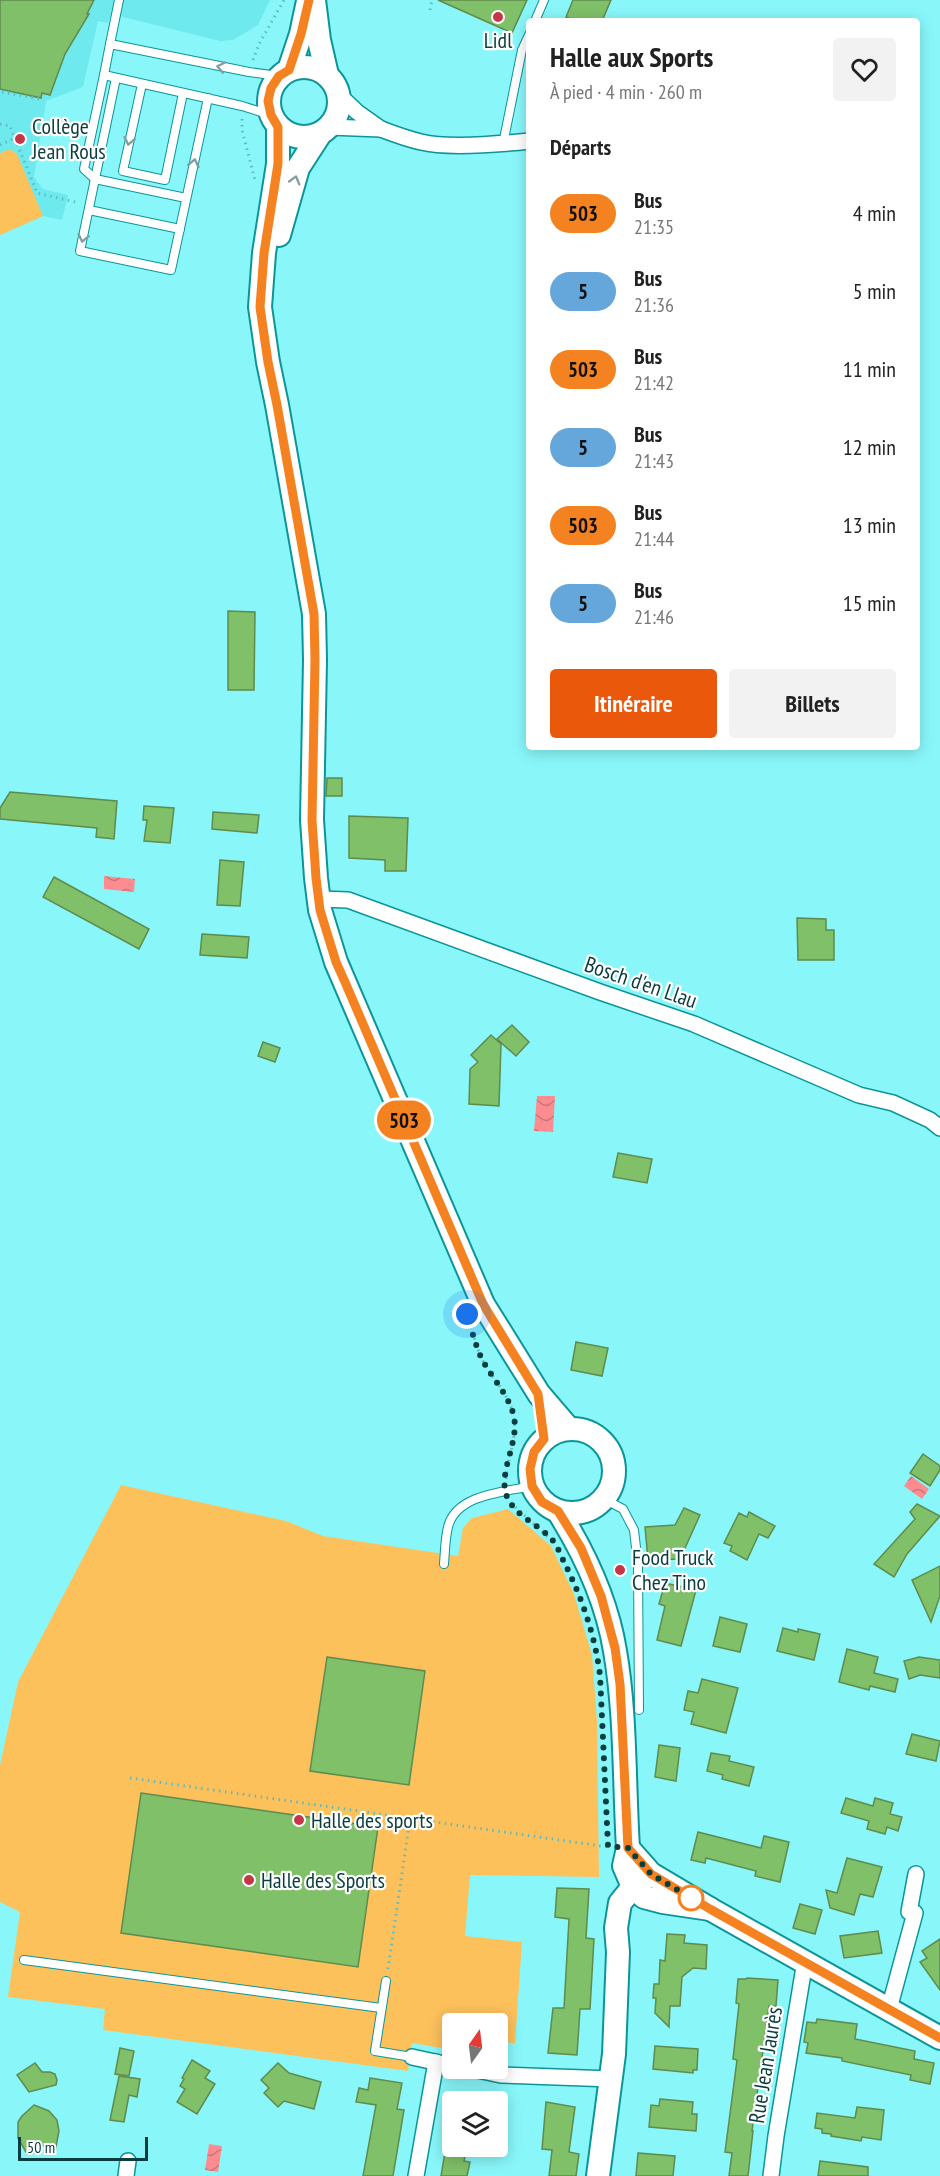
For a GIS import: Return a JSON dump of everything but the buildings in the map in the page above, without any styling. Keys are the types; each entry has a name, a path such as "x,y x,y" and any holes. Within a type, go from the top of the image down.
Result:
{"main road":[{"path":"309,0 301,34 284,73 271,88 268,101 274,121 278,164 264,253 260,307 314,614 312,820 319,899 336,962 483,1304 538,1394 569,1429"},
{"path":"314,0 319,40 327,75"},
{"path":"268,362 279,235 298,168 324,130 336,118 339,106 339,95 327,75 315,68 302,67 284,73"},
{"path":"274,121 287,133 298,137 309,137 324,130"},
{"path":"538,1394 544,1439"},
{"path":"581,1548 596,1505 612,1485 614,1468 610,1452 600,1439 586,1431 569,1429 556,1432 544,1439 534,1452 530,1469 532,1486 542,1502 558,1511 573,1514 596,1505"},
{"path":"558,1511 581,1548 601,1596 615,1648 620,1684 618,1847 648,1890 710,1909 940,2038"},
{"path":"618,1952 629,1921 630,1907 648,1890"},
{"path":"598,2176 612,2079 618,1952 616,1928 620,1903 648,1890 710,1909"}],"street":[{"path":"339,95 357,112 381,129 422,143 503,144 526,141"},
{"path":"324,130 381,129"},
{"name":"Bosch d'en Llau","path":"319,899 348,900 694,1024 859,1095 893,1103 930,1120 940,1128"},
{"path":"889,2008 915,1913 909,1912 916,1874"},
{"name":"Rue Jean Jaurès","path":"771,2176 805,1961"},
{"path":"412,2057 442,2063"},
{"path":"416,2176 436,2062"},
{"path":"508,2075 612,2079"}],"lane":[{"path":"119,0 84,169 95,179 186,198"},
{"path":"536,18 544,0"},
{"path":"111,44 249,72 284,73"},
{"path":"503,144 526,51"},
{"path":"104,75 242,106 274,121"},
{"path":"116,78 80,251 171,270 208,98"},
{"path":"142,84 123,171 165,180 183,93"},
{"path":"89,208 180,229"},
{"path":"444,1564 448,1525 457,1510 479,1498 532,1486"},
{"path":"596,1505 623,1509 634,1530 638,1565 639,1710"},
{"path":"24,1960 381,2008"},
{"path":"386,1981 375,2050 412,2057"}],"path":[{"path":"249,72 259,44 284,0"},
{"path":"430,10 432,0"},
{"path":"2,92 40,99"},
{"path":"242,106 242,130 255,182"},
{"path":"0,124 10,126 38,193 89,208"},
{"path":"0,145 15,138"},
{"path":"467,1314 481,1357 511,1405 514,1439 507,1467 505,1492 512,1506 554,1541"},
{"path":"130,1778 618,1847"},
{"path":"386,1981 410,1819"}],"shaded area":[{"name":"Collège Jean Rous","path":"0,0 270,0 258,25 233,40 220,41 111,14 108,23 98,21 83,87 46,101 34,177 43,189 68,195 62,220 43,216 0,235"},
{"path":"10,149 17,154 43,216 0,235 0,153"},
{"name":"Halle des sports","path":"121,1485 286,1521 323,1536 458,1556 463,1528 472,1518 508,1509 551,1546 574,1594 592,1655 597,1721 599,1877 470,1875 465,1936 522,1942 515,2044 508,2042 508,2013 442,2013 442,2048 412,2043 408,2071 103,2030 105,2009 8,1997 20,1912 0,1902 0,1765 18,1682"}],"water":[{"path":"104,876 135,879 134,892 104,889"},
{"path":"537,1096 555,1096 553,1132 534,1131"},
{"path":"911,1476 929,1489 922,1499 904,1486"},
{"path":"209,2144 222,2146 218,2172 205,2170"}],"bus line":[{"name":"503","path":"309,0 289,70 279,76 271,88 268,101 271,115 278,127 278,164 264,253 260,307 314,614 315,753 312,820 320,910 336,962 483,1304 538,1394 544,1439 534,1452 530,1469 532,1486 542,1502 558,1511 581,1548 601,1596 615,1648 620,1684 628,1848 651,1874 940,2038"}],"place":[{"name":"Lidl","path":"498,17"},
{"name":"Collège Jean Rous","path":"20,139"},
{"name":"Food Truck Chez Tino","path":"620,1570"},
{"name":"Halle des sports","path":"299,1820"},
{"name":"Halle des Sports","path":"249,1880"}],"route":[{"path":"467,1314 481,1357 511,1405 514,1439 507,1467 505,1492 512,1506 554,1541 576,1587 589,1620 597,1650 608,1846 628,1848 651,1874 691,1898"}]}
